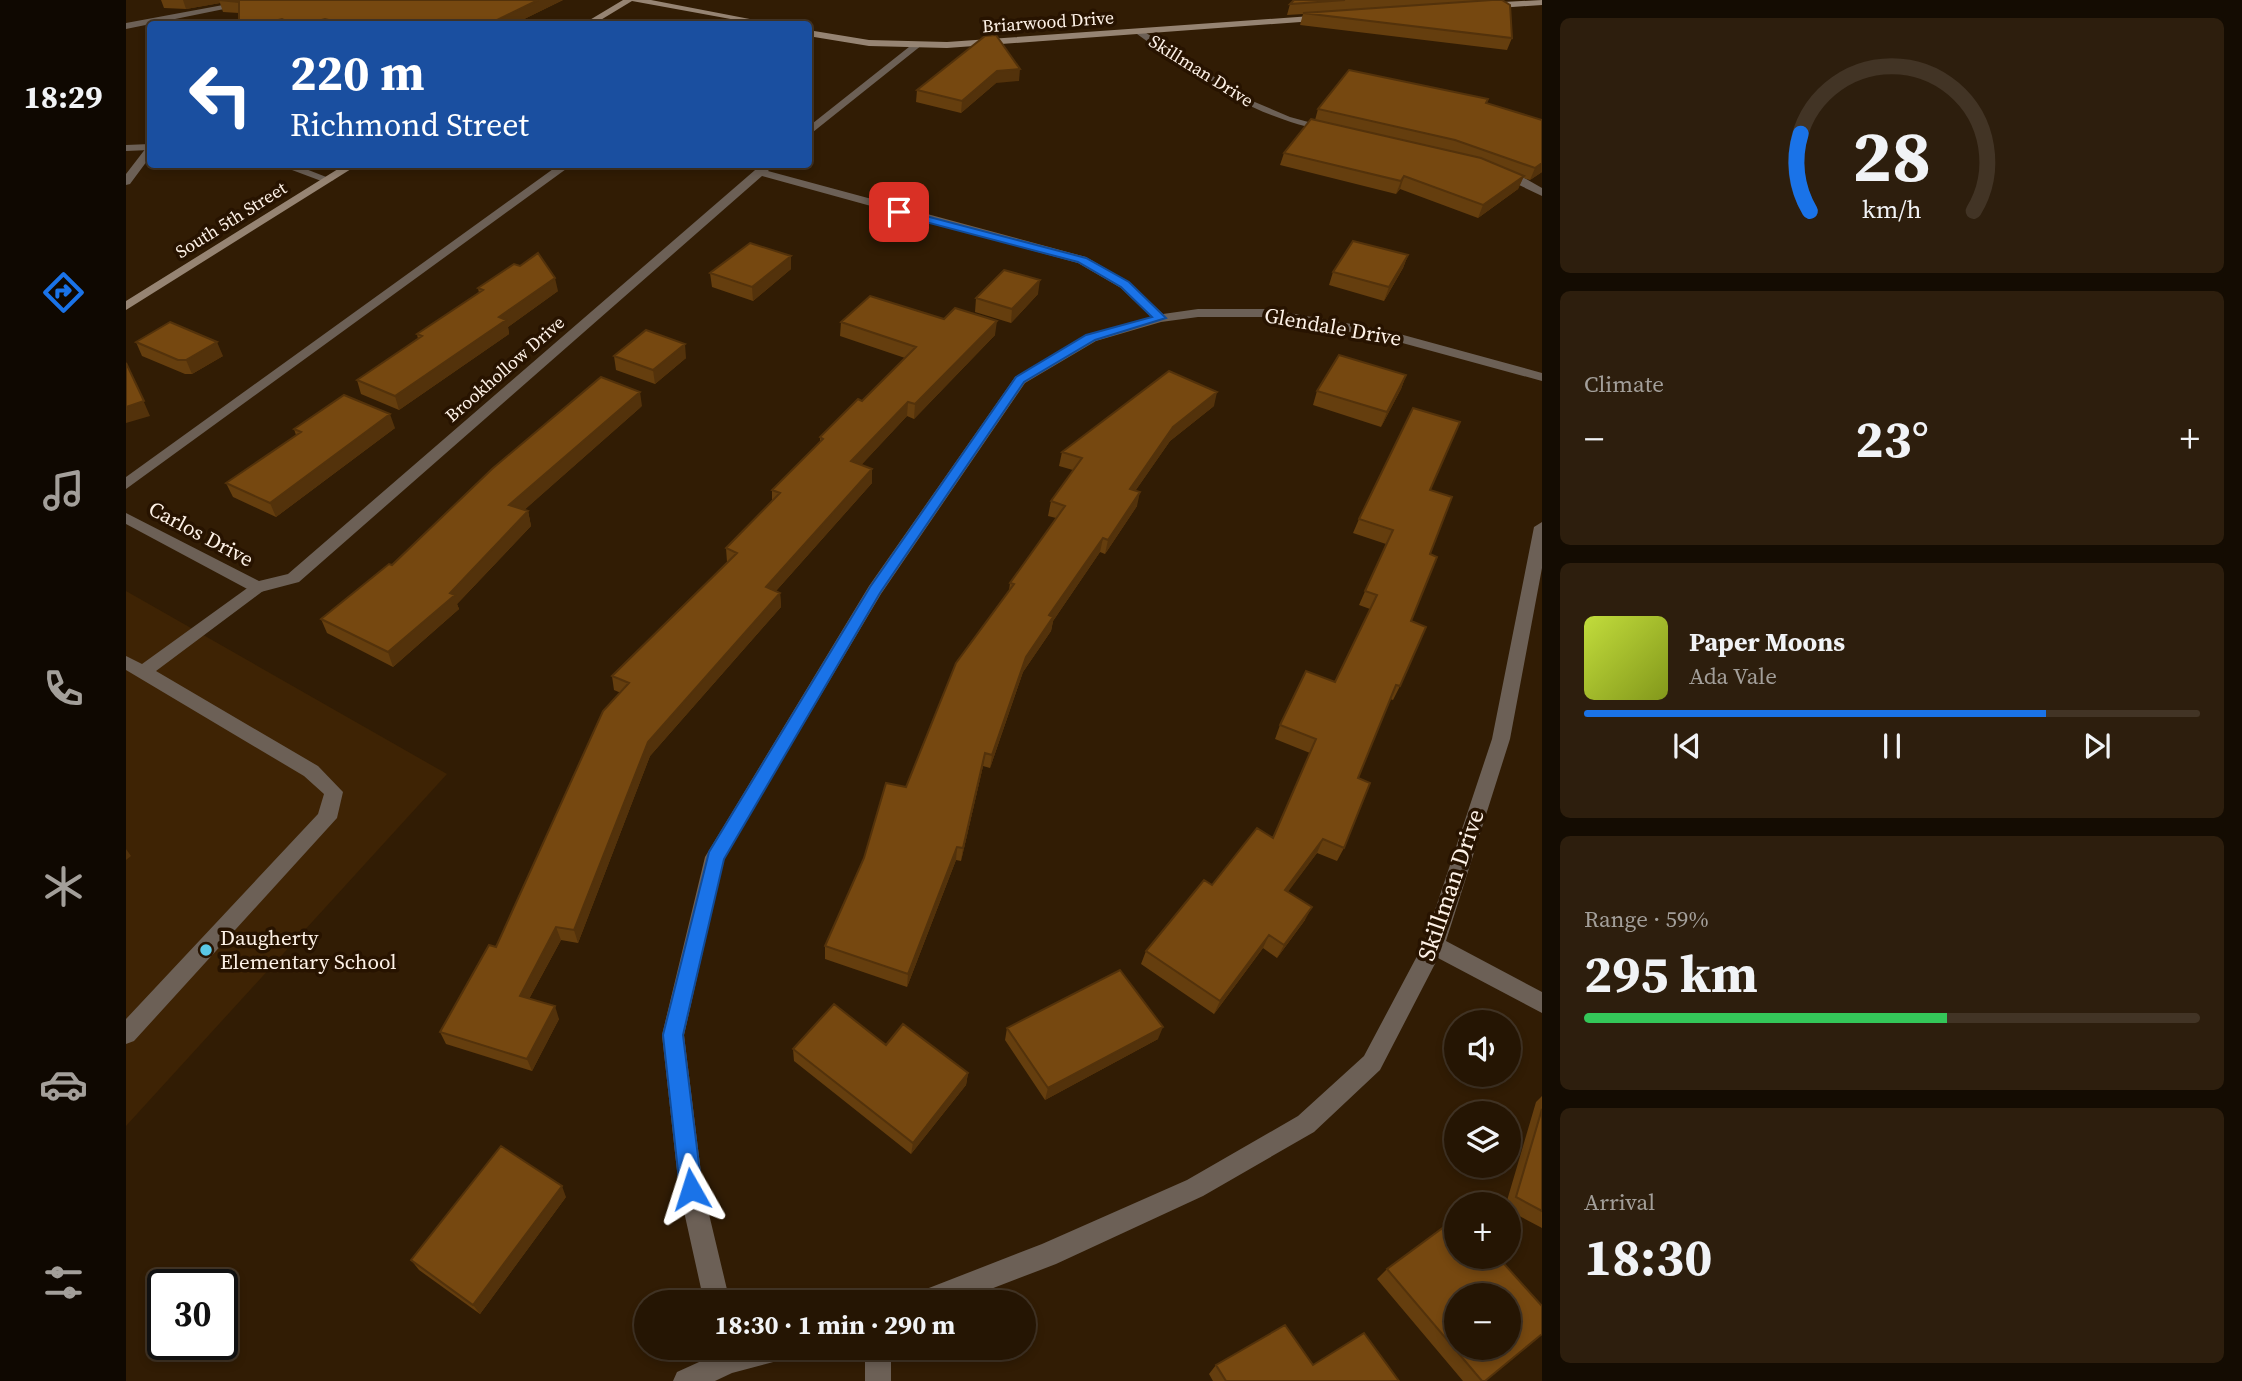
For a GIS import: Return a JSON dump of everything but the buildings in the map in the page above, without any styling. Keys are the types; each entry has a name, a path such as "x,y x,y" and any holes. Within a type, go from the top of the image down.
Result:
{"street":[{"path":"153,21 264,0"},
{"path":"593,21 629,0"},
{"path":"636,0 751,21"},
{"path":"1471,7 1542,2"},
{"name":"Briarwood Drive","path":"812,34 869,43 917,45 1333,17"},
{"path":"126,26 147,22"},
{"name":"Skillman Drive","path":"1140,32 1218,85 1259,107 1287,119 1341,131"},
{"path":"812,130 917,45"},
{"path":"126,148 147,148"},
{"path":"126,182 147,152"},
{"path":"293,168 328,180"},
{"name":"South 5th Street","path":"126,306 348,168"},
{"path":"126,484 562,168"},
{"path":"764,168 1082,260 1125,285 1160,318"},
{"name":"Brookhollow Drive","path":"257,587 293,578 764,168"},
{"path":"1495,171 1517,178 1542,193"},
{"name":"Glendale Drive","path":"714,1290 691,1189 673,1035 715,857 875,590 1020,380 1091,338 1160,318 1198,313 1267,313 1385,334 1542,377"},
{"name":"Carlos Drive","path":"126,518 257,587"},
{"name":"Skillman Drive","path":"956,1290 1047,1255 1195,1188 1306,1124 1372,1063 1434,945 1501,739 1542,527"},
{"path":"143,672 257,587"},
{"path":"126,662 311,771 334,792 327,818 126,1034"},
{"path":"1434,945 1542,1003"},
{"path":"686,1381 719,1360"},
{"path":"878,1360 878,1381"}],"shaded area":[{"name":"Daugherty Elementary School","path":"126,591 447,774 126,1126"}],"place":[{"name":"Daugherty Elementary School","path":"206,950"}],"route":[{"path":"691,1189 673,1035 715,857 875,590 1020,380 1091,338 1160,318 1125,285 1082,260 899,212"}]}
